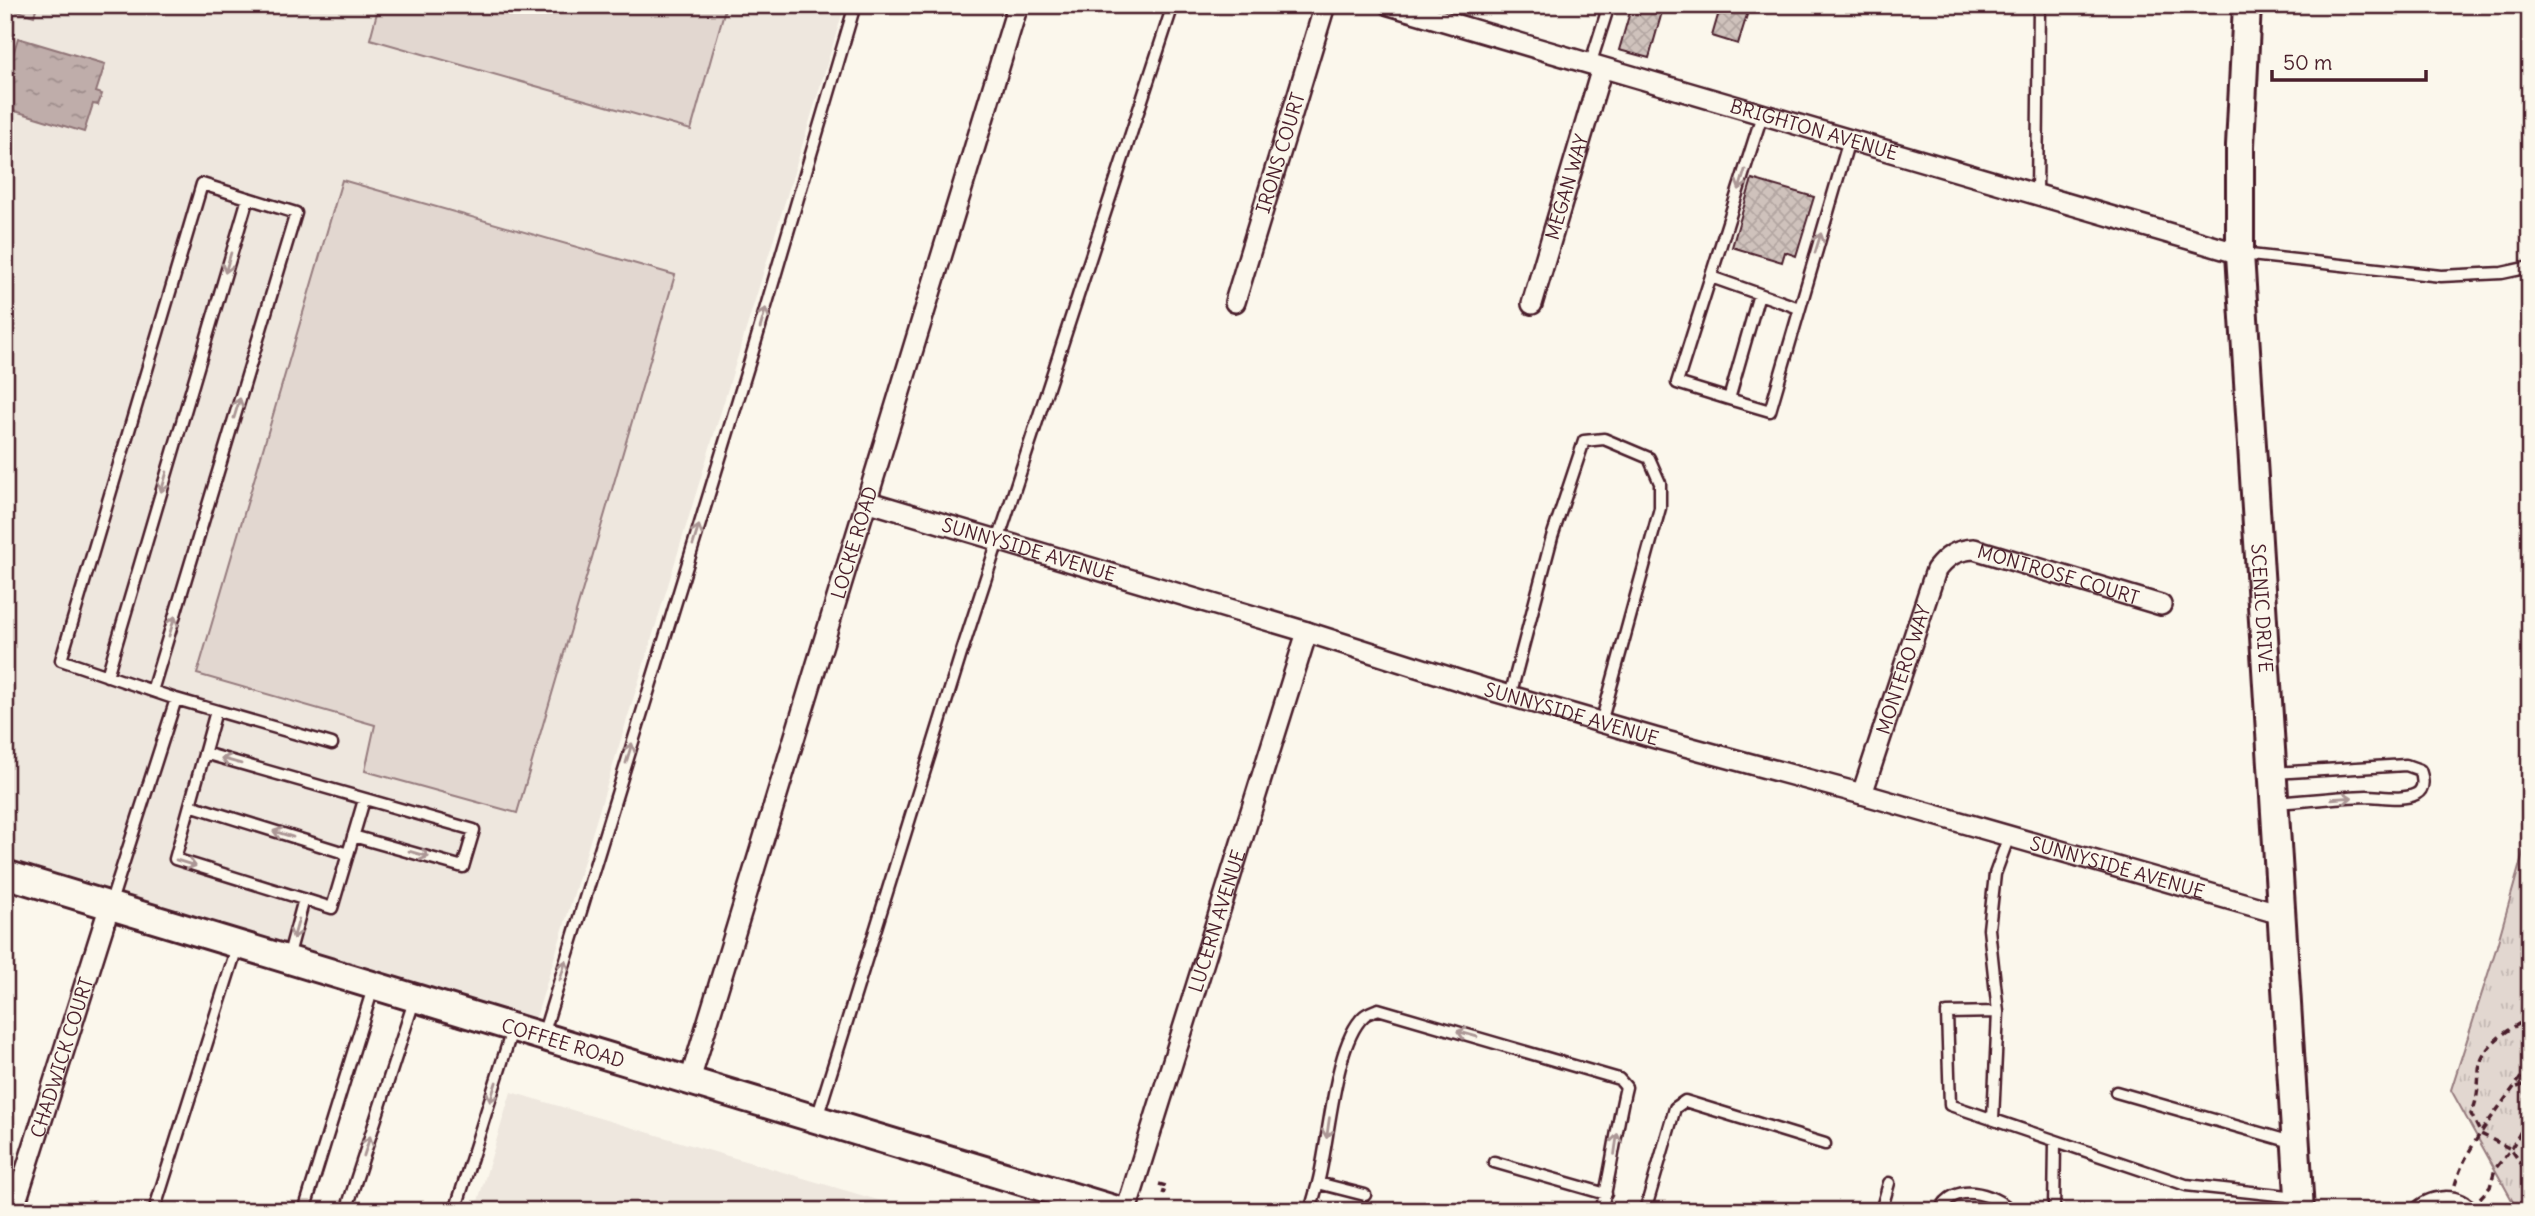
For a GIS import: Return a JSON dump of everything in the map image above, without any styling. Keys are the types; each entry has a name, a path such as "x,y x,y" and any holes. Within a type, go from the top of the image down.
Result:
{"main road":[{"name":"SCENIC DRIVE","path":"2247,5 2240,146 2240,254 2299,1204"},
{"name":"COFFEE ROAD","path":"5,874 1120,1211"}],"street":[{"name":"LOCKE ROAD","path":"690,1080 1018,5"},
{"name":"IRONS COURT","path":"1235,302 1325,5"},
{"name":"BRIGHTON AVENUE","path":"1389,5 2240,254"},
{"name":"MEGAN WAY","path":"1532,304 1596,67"},
{"name":"SUNNYSIDE AVENUE","path":"866,501 1307,632 1601,723 1863,793 2281,914"},
{"name":"MONTROSE COURT","path":"1954,552 1974,549 2161,605"},
{"name":"MONTERO WAY","path":"1863,793 1936,570 1954,552"},
{"name":"LUCERN AVENUE","path":"1126,1211 1307,632"},
{"name":"CHADWICK COURT","path":"13,1211 110,905"}],"lane":[{"path":"542,1036 752,354 855,5"},
{"path":"817,1119 937,730 1173,5"},
{"path":"1596,67 1609,5"},
{"path":"2037,195 2039,5"},
{"path":"1762,115 1677,383 1770,411 1849,140"},
{"path":"152,691 296,213 202,184 61,660 107,676 152,691 176,699 332,744"},
{"path":"107,676 248,198"},
{"path":"2240,254 2441,276 2502,272 2530,267"},
{"path":"1711,277 1798,308"},
{"path":"1729,399 1759,294"},
{"path":"1510,696 1552,537 1584,441 1604,439 1649,458 1660,482 1660,508 1601,723"},
{"path":"110,905 176,699"},
{"path":"216,711 175,859 332,908 364,800"},
{"path":"204,753 474,830 463,867 353,836"},
{"path":"2272,773 2406,765 2420,770 2423,780 2421,790 2406,796 2274,803"},
{"path":"190,805 348,854"},
{"path":"1993,1119 1998,1012 1989,929 1996,874 2009,836"},
{"path":"288,958 304,899"},
{"path":"154,1211 238,944"},
{"path":"304,1211 374,985"},
{"path":"346,1211 415,997"},
{"path":"1310,1211 1341,1064 1354,1031 1364,1015 1378,1009 1619,1079 1626,1087 1613,1166 1601,1211"},
{"path":"1998,1012 1947,1013 1950,1105 2186,1185 2299,1204"},
{"path":"455,1211 513,1027"},
{"path":"2116,1092 2295,1143"},
{"path":"1645,1211 1675,1108 1685,1101 1825,1144"},
{"path":"2054,1211 2055,1142"},
{"path":"1494,1162 1606,1194"},
{"path":"1318,1182 1365,1195"},
{"path":"1881,1211 1889,1183"},
{"path":"1940,1211 1951,1196 1968,1191 2002,1202 2012,1211"},
{"path":"2414,1211 2431,1198 2452,1197 2473,1209"}],"path":[{"path":"2530,1017 2499,1037 2483,1053 2477,1103 2471,1114 2481,1134 2511,1149 2522,1165 2530,1185"},
{"path":"2452,1197 2460,1170 2481,1134 2530,1064"},
{"path":"2515,1087 2530,1083"},
{"path":"2473,1209 2490,1187 2495,1169 2511,1149 2530,1115"},
{"path":"1159,1184 1166,1186 1163,1194"}],"shaded area":[{"path":"5,5 845,5 535,1021 5,864"},
{"path":"511,1092 915,1211 475,1211"}],"green space":[{"path":"5,5 37,5 34,16"},
{"path":"379,5 726,5 691,130 370,39"},
{"path":"342,180 675,275 517,813 365,771 375,725 197,674"},
{"path":"2530,828 2530,1211 2518,1211 2451,1090 2496,949"}],"water":[{"path":"18,38 105,64 96,92 102,94 98,105 93,104 84,132 5,108 5,80"}],"building":[{"path":"1632,5 1664,5 1649,58 1619,50"},
{"path":"1721,5 1750,5 1738,44 1712,36"},
{"path":"1752,179 1814,197 1796,256 1785,252 1782,262 1732,247"}]}
